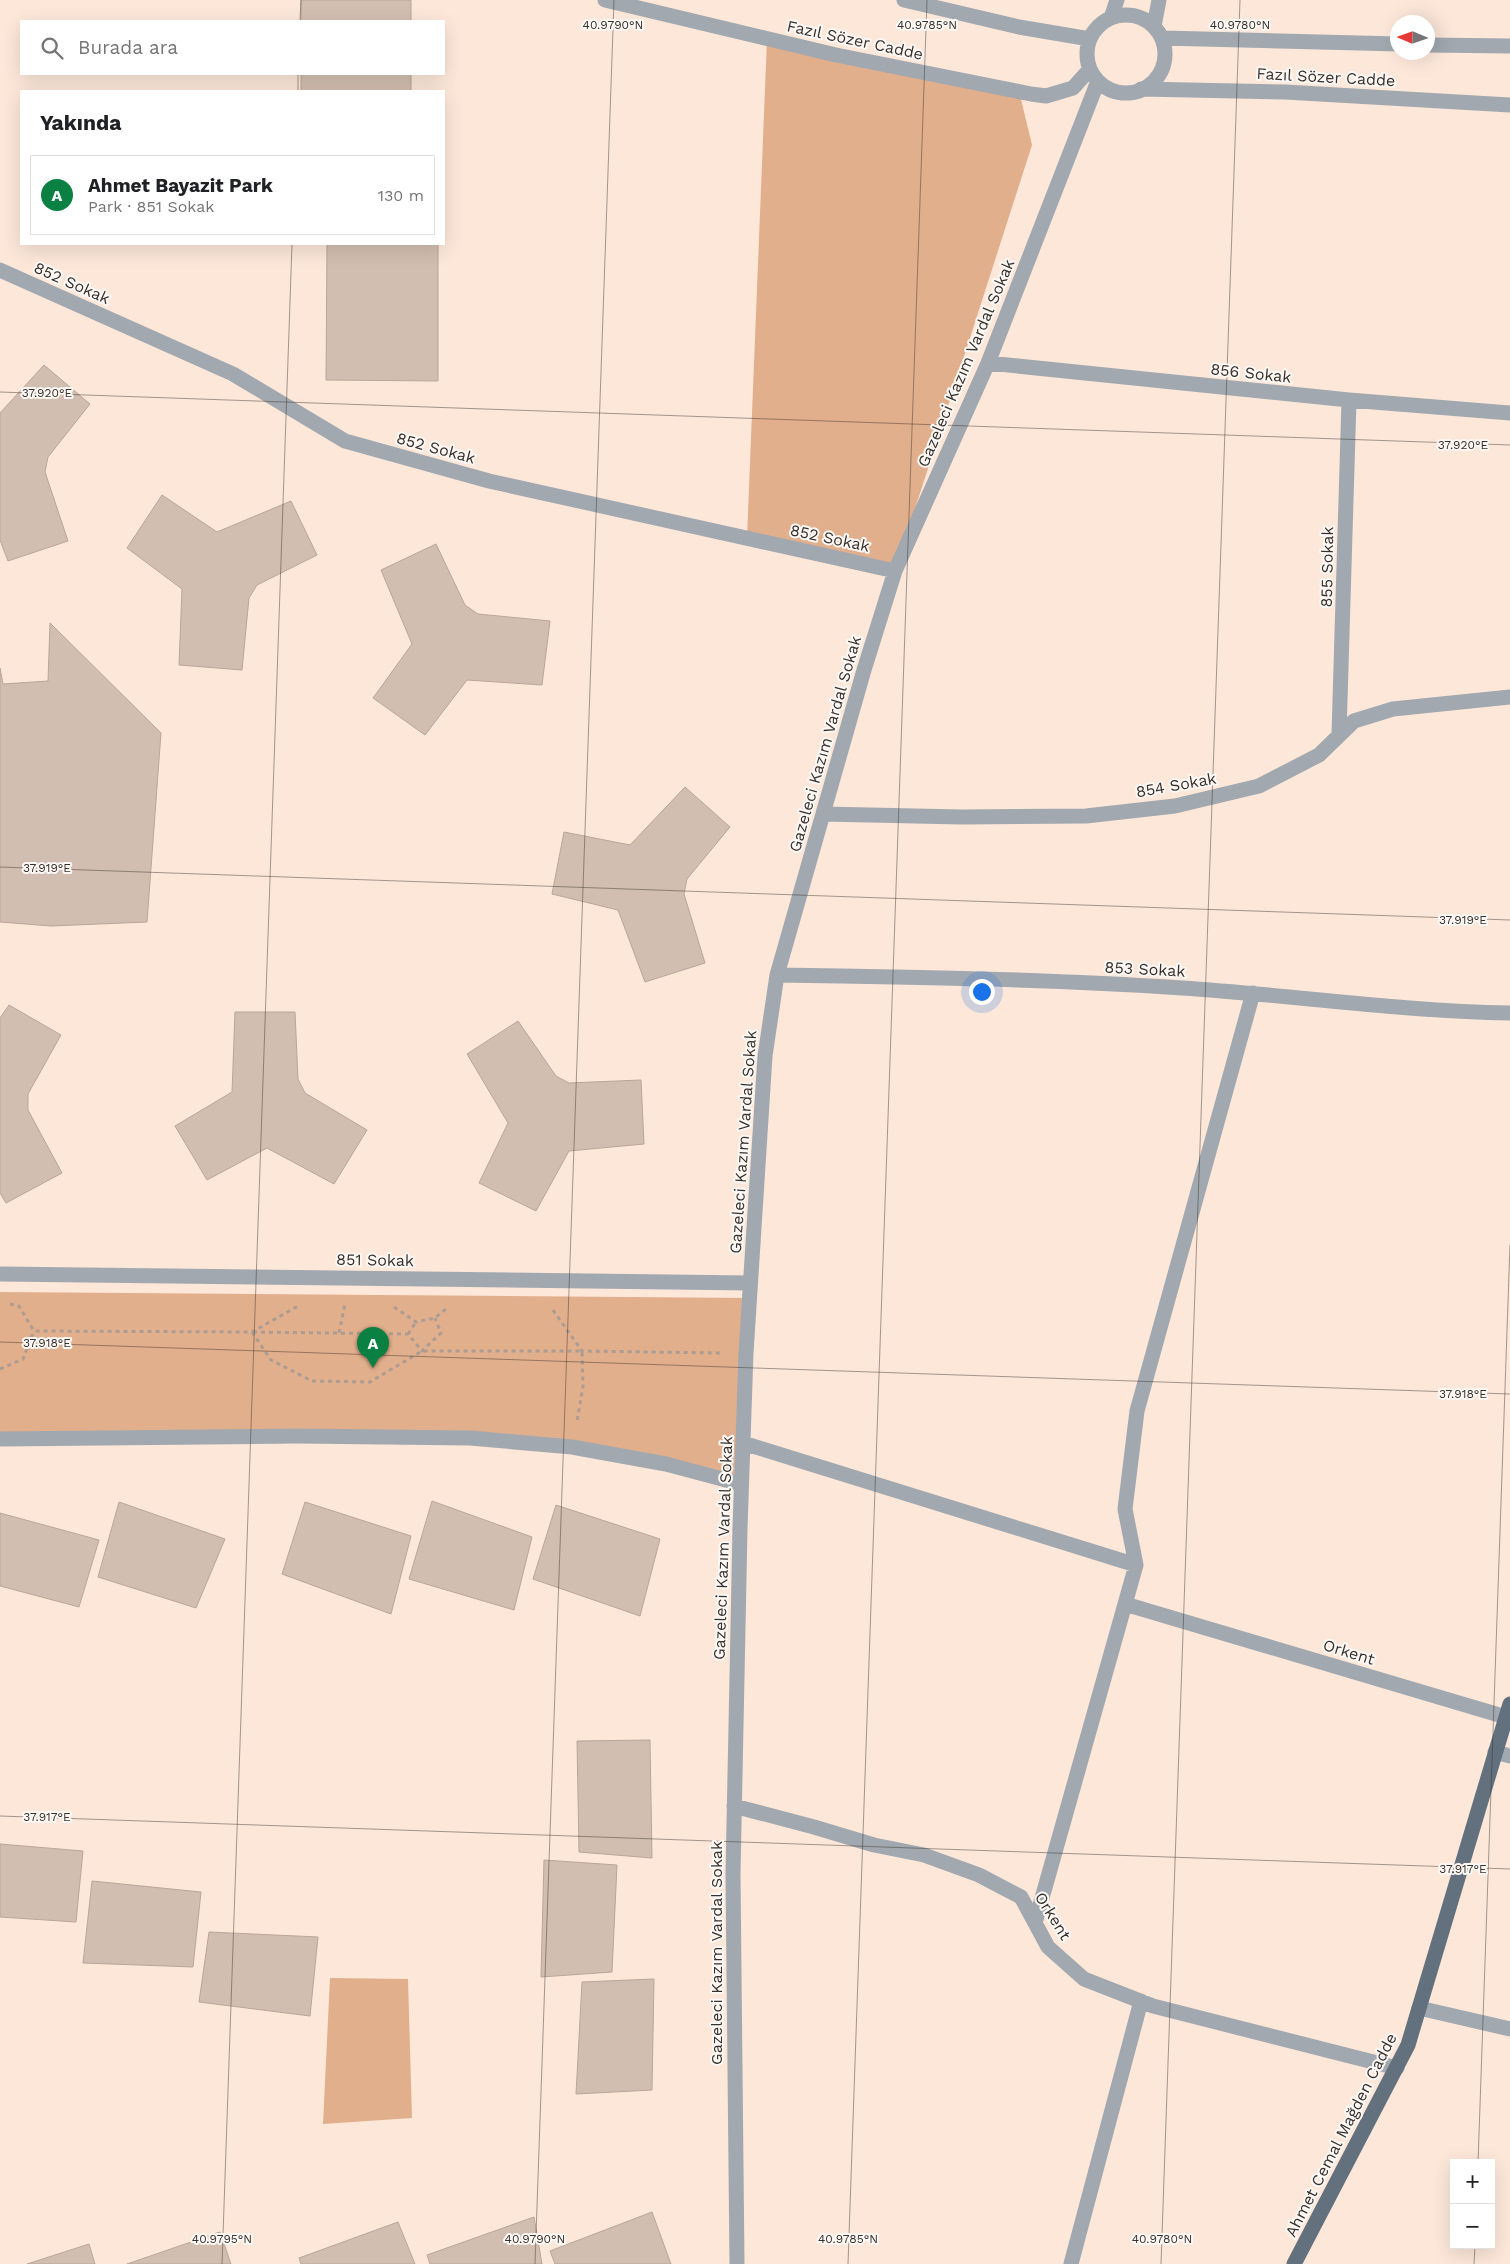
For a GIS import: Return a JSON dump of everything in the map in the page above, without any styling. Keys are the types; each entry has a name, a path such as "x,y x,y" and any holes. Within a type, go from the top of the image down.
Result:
{"main road":[{"name":"Ahmet Cemal Mağden Cadde","path":"1294,2264 1311,2235 1408,2045 1503,1754 1508,1710"}],"street":[{"name":"Fazıl Sözer Cadde","path":"605,0 836,55 1031,94 1046,96 1073,88 1094,75"},
{"path":"904,0 1020,27 1090,39"},
{"path":"1111,18 1117,0"},
{"path":"1158,32 1141,17 1126,14 1111,18 1098,26 1090,39 1087,54 1094,75 1111,90 1126,93 1141,89 1154,81 1162,68 1165,53 1158,32 1159,0"},
{"name":"Fazıl Sözer Cadde","path":"1158,32 1390,44"},
{"path":"1435,45 1510,46"},
{"name":"Gazeleci Kazım Vardal Sokak","path":"737,2264 734,1806 741,1484 746,1353 765,1056 777,975 864,670 895,571 988,363 1094,75"},
{"name":"Fazıl Sözer Cadde","path":"1141,89 1277,91 1510,105"},
{"name":"852 Sokak","path":"0,270 233,374 346,441 489,481 895,571"},
{"name":"856 Sokak","path":"988,363 1349,400 1510,413"},
{"name":"855 Sokak","path":"1339,734 1349,400"},
{"name":"854 Sokak","path":"823,814 962,817 1086,816 1175,806 1259,786 1318,755 1354,721 1393,709 1510,697"},
{"name":"853 Sokak","path":"777,975 961,978 1180,988 1253,993 1367,1005 1510,1013"},
{"path":"1035,1923 1136,1565 1125,1509 1136,1411 1253,993"},
{"name":"851 Sokak","path":"0,1274 750,1283"},
{"path":"0,1438 288,1436 470,1438 572,1447 666,1464 741,1484"},
{"path":"743,1443 1136,1565"},
{"name":"Orkent","path":"1125,1604 1508,1710"},
{"name":"Orkent","path":"734,1806 874,1845 924,1855 979,1875 1021,1897 1048,1947 1084,1979 1153,2006 1397,2068"},
{"path":"1071,2264 1141,2000"},
{"path":"1420,2008 1510,2029"}],"path":[{"path":"10,1303 19,1306 34,1331"},
{"path":"408,1334 416,1322 435,1318 454,1303"},
{"path":"252,1332 301,1304"},
{"path":"391,1305 416,1322"},
{"path":"548,1307 556,1311 582,1351 583,1387 572,1447"},
{"path":"252,1332 271,1360 312,1381 370,1382 422,1351 442,1333 435,1318"},
{"path":"34,1331 408,1334 422,1351"},
{"path":"0,1369 23,1359 34,1331"},
{"path":"422,1351 746,1353"}],"shaded area":[{"path":"767,39 1019,91 1032,145 895,571 747,538"},
{"path":"0,1292 748,1298 741,1484 666,1464 470,1438 0,1441"},
{"path":"330,1978 408,1979 412,2118 323,2124"}],"building":[{"path":"301,0 411,0 411,20 301,20"},
{"path":"301,75 411,75 411,90 301,90"},
{"path":"327,245 438,245 438,381 326,380"},
{"path":"44,365 90,404 48,457 45,472 68,541 8,561 0,540 0,413"},
{"path":"162,495 217,532 291,501 317,555 257,585 249,598 242,670 179,665 182,589 127,548"},
{"path":"436,544 465,605 478,614 550,621 542,685 467,680 425,735 373,698 412,644 381,570"},
{"path":"50,623 161,733 147,922 51,926 0,922 0,668 3,684 48,681"},
{"path":"685,787 730,827 687,879 684,894 705,963 645,982 618,910 552,894 564,832 630,845"},
{"path":"9,1005 61,1035 28,1094 28,1110 62,1173 6,1203 0,1193 0,1018"},
{"path":"235,1012 295,1012 298,1079 305,1093 367,1130 334,1184 267,1148 207,1180 175,1126 232,1092"},
{"path":"518,1021 556,1076 569,1083 641,1080 644,1144 569,1151 536,1211 479,1183 508,1123 467,1054"},
{"path":"432,1501 532,1537 514,1610 409,1579"},
{"path":"119,1502 225,1539 196,1608 98,1577"},
{"path":"305,1502 411,1536 391,1614 282,1574"},
{"path":"556,1505 660,1539 640,1616 533,1579"},
{"path":"0,1513 99,1540 79,1607 0,1586"},
{"path":"650,1740 652,1858 579,1852 577,1741"},
{"path":"0,1844 83,1851 76,1922 0,1917"},
{"path":"544,1860 617,1865 612,1972 541,1977"},
{"path":"92,1881 201,1892 193,1967 83,1963"},
{"path":"209,1932 318,1937 310,2016 199,2002"},
{"path":"654,1979 652,2090 576,2094 582,1982"},
{"path":"652,2212 671,2264 555,2264 550,2251"},
{"path":"534,2217 542,2264 430,2264 427,2255"},
{"path":"398,2222 415,2264 301,2264 299,2258"},
{"path":"220,2232 231,2264 127,2264"},
{"path":"89,2244 95,2264 27,2264"}],"place":[{"name":"Ahmet Bayazit Park","path":"373,1368"}]}
